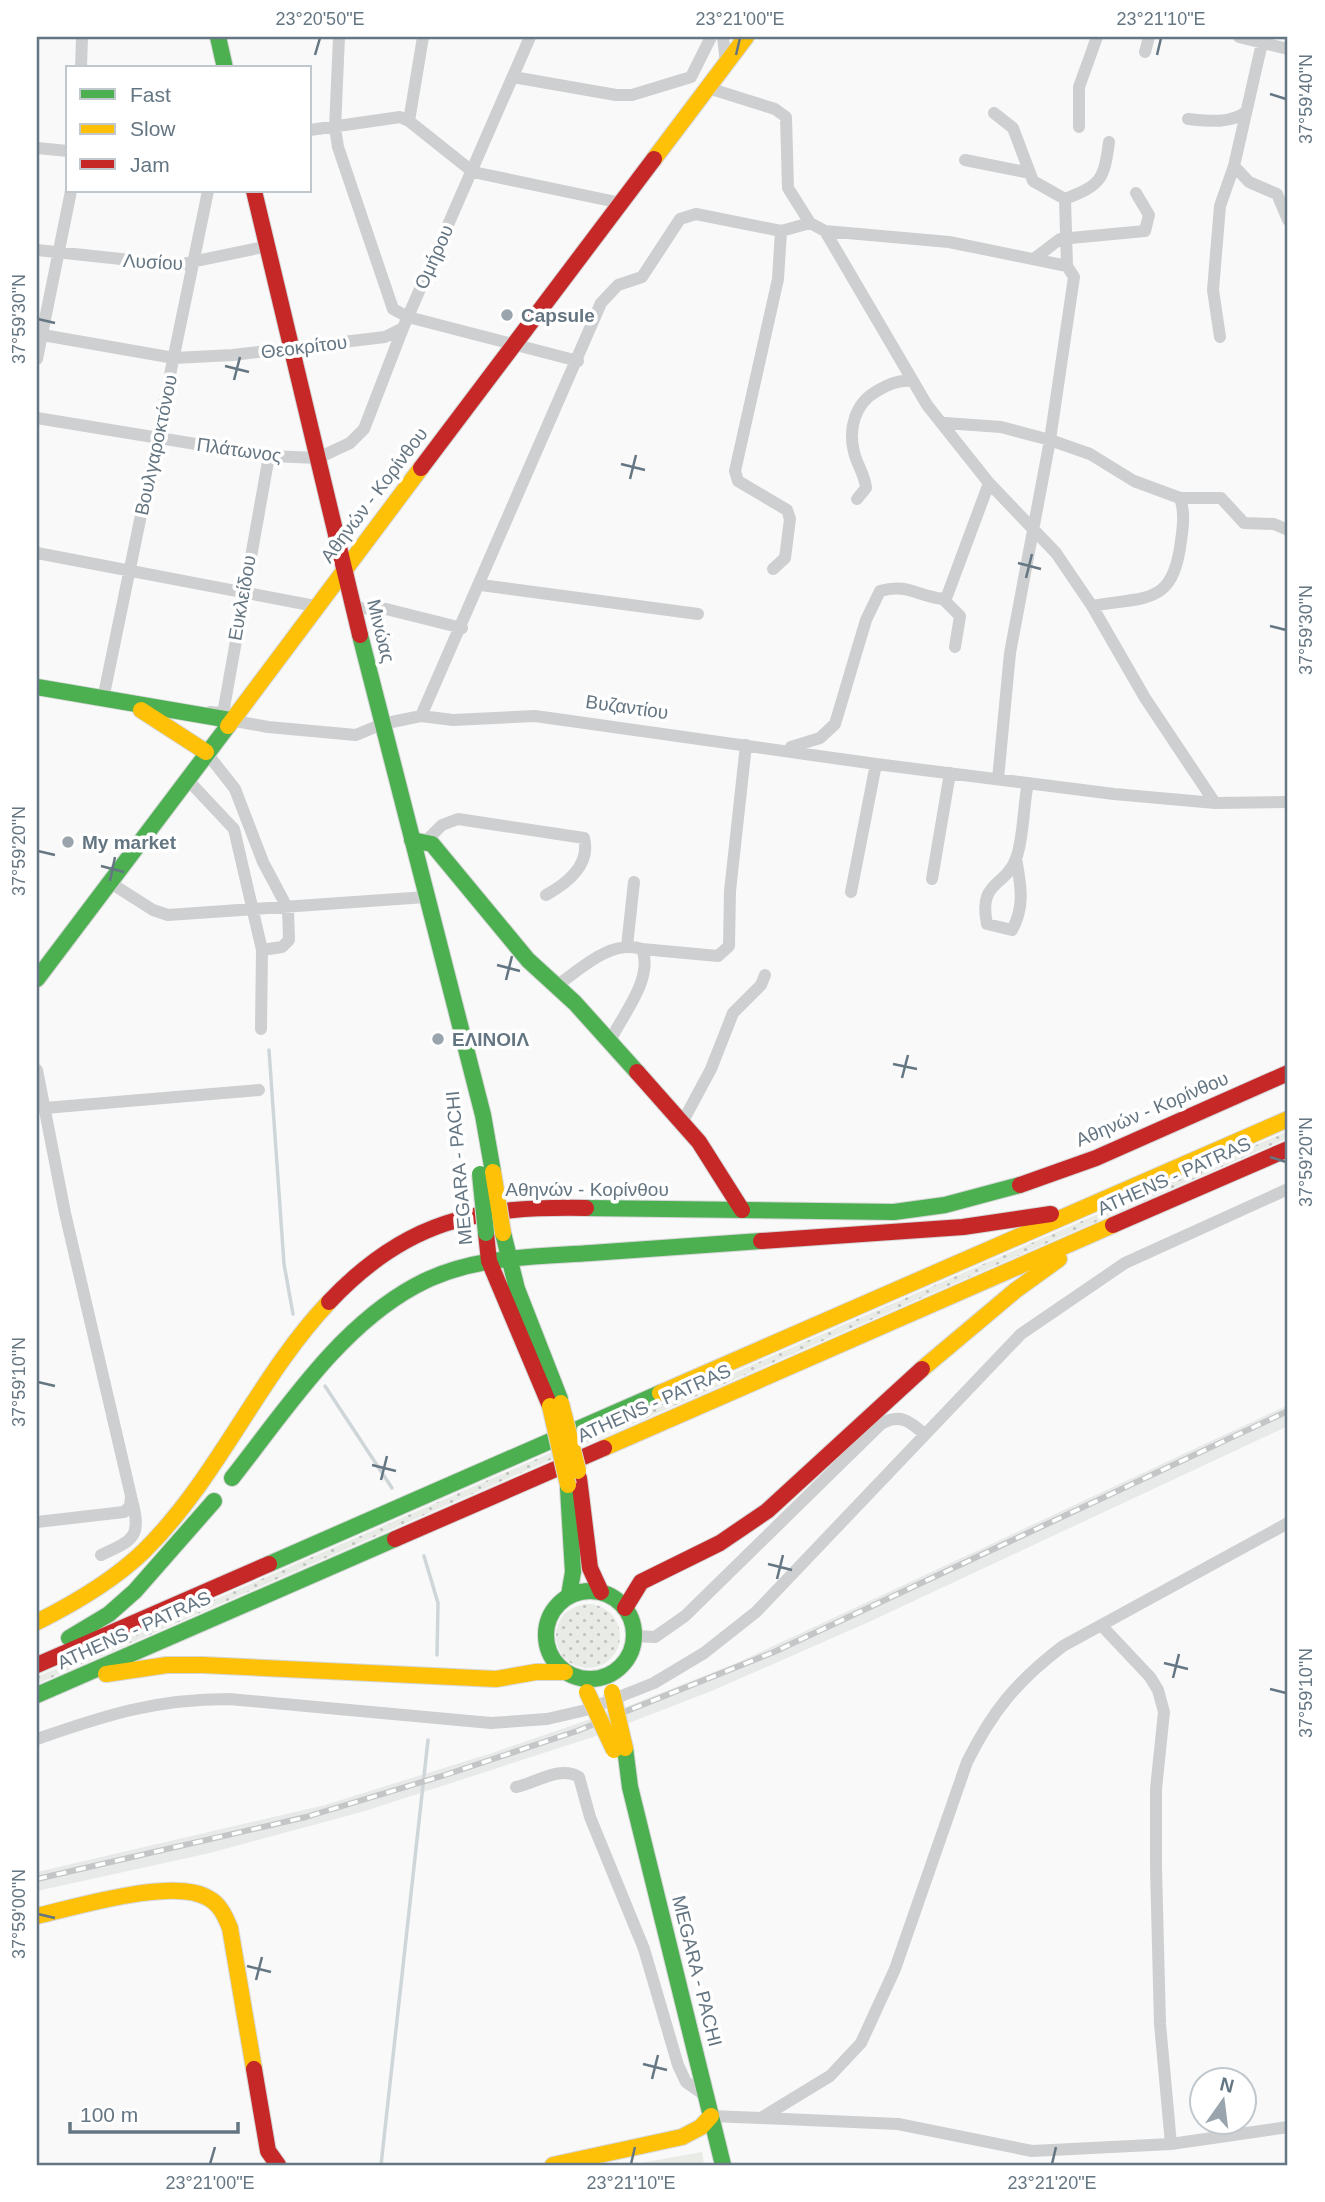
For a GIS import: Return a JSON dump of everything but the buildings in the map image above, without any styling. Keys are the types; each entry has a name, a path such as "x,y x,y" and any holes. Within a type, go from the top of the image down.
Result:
{"main road":[{"path":"218,37 225,66"},
{"name":"Αθηνών - Κορίνθου","path":"37,979 45,956 109,882 746,37"},
{"name":"Μινώας","path":"254,192 382,724 419,841 426,897 472,1079"},
{"path":"315,606 334,603 353,608"},
{"name":"Βυζαντίου","path":"37,687 230,720"},
{"path":"125,702 156,717 206,752"},
{"path":"419,841 485,904 528,960 610,1041 682,1123 707,1153 742,1210"},
{"name":"Αθηνών - Κορίνθου","path":"37,1622 93,1592 146,1548 198,1484 321,1307 366,1262 389,1246 446,1221 513,1208 894,1212 937,1208 982,1199 1030,1184 1288,1073"},
{"name":"MEGARA - PACHI","path":"472,1079 484,1115 489,1261 555,1402"},
{"name":"ATHENS - PATRAS","path":"39,1664 1288,1119"},
{"name":"ATHENS - PATRAS","path":"37,1695 1288,1149"},
{"name":"MEGARA - PACHI","path":"487,1173 508,1259 555,1402 590,1568 601,1592"},
{"path":"232,1478 354,1332 381,1307 431,1277 461,1266 508,1259 964,1227 1082,1209"},
{"path":"461,1266 486,1233"},
{"path":"625,1608 641,1582 720,1543 767,1511 884,1400 1083,1239"},
{"name":"MEGARA - PACHI","path":"569,1595 573,1572 573,1481"},
{"path":"39,1664 71,1636 108,1614 135,1591 214,1501"},
{"path":"72,1680 167,1665 496,1679 536,1672 594,1679 614,1672 627,1660 634,1636 625,1608 601,1592 590,1590 569,1595 558,1603 546,1626 548,1652 568,1674"},
{"name":"MEGARA - PACHI","path":"614,1672 612,1692 620,1749 723,2165"},
{"name":"MEGARA - PACHI","path":"568,1674 587,1692 620,1749"},
{"path":"37,1916 180,1888 205,1895 219,1905 230,1928 269,2158 278,2165"},
{"path":"553,2165 682,2137 701,2127 711,2116"}],"street":[{"path":"81,66 82,37"},
{"path":"339,37 335,128 338,147 393,309 405,322 514,344 578,361"},
{"path":"409,121 423,37"},
{"name":"Ομήρου","path":"318,458 350,443 364,429 405,322 530,37"},
{"path":"513,77 615,95 632,95 691,77 711,37"},
{"path":"723,37 726,64"},
{"path":"1079,127 1079,87 1097,37"},
{"path":"1145,52 1149,37"},
{"path":"1239,37 1288,49"},
{"path":"1220,337 1213,290 1220,206 1234,166 1262,43"},
{"path":"708,88 775,109 786,117 788,188 810,223 825,231 949,242 1068,265"},
{"path":"1188,120 1224,120 1238,118 1246,112"},
{"path":"994,113 1013,128 1030,173 1040,187 1065,199 1094,187 1102,178 1109,142"},
{"path":"312,130 394,117 409,121 473,172 621,203"},
{"path":"37,148 66,151"},
{"path":"965,160 1030,173"},
{"path":"1234,166 1249,182 1277,194 1288,220"},
{"path":"37,359 39,335 60,254 71,192"},
{"name":"Βουλγαροκτόνου","path":"103,698 208,192"},
{"path":"1035,258 1060,239 1118,236 1145,231 1149,215 1136,193"},
{"path":"998,779 1010,653 1050,440 1074,277 1068,265 1065,199"},
{"path":"421,716 481,585 601,303 618,285 642,277 680,219 686,215 696,214 781,231 810,223"},
{"path":"773,569 785,558 790,519 787,510 738,481 735,471 778,279 781,231"},
{"path":"825,231 912,382 989,482 1056,553 1092,606 1145,698 1214,803"},
{"name":"Λυσίου","path":"37,250 159,264 191,264 268,246"},
{"name":"Θεοκρίτου","path":"39,335 174,358 385,337 405,322"},
{"path":"857,499 866,488 853,451 857,409 866,398 890,384 912,382"},
{"name":"Πλάτωνος","path":"37,418 269,456 318,458"},
{"path":"945,423 1001,427 1050,440 1090,454 1134,481 1180,498 1221,498 1244,523 1274,524 1288,530"},
{"name":"Ευκλείδου","path":"195,714 201,711 221,713 224,708 269,456"},
{"path":"943,599 955,579 989,482"},
{"path":"1092,606 1157,594 1172,581 1178,569 1183,528 1180,498"},
{"path":"37,553 130,572 243,590 315,606"},
{"path":"481,585 698,614"},
{"path":"764,747 805,745 820,738 835,724 866,620 880,591 896,586 943,599 960,616 955,647"},
{"path":"353,608 386,609 462,628"},
{"name":"Βυζαντίου","path":"230,720 268,727 356,735 382,724 421,716 453,720 535,716 1028,783 1214,803 1288,802"},
{"path":"556,986 605,953 627,946 691,956 718,956 729,946 730,891 746,745"},
{"path":"206,752 235,789 263,862 288,909 289,940 282,947 262,950"},
{"path":"851,892 876,764"},
{"path":"932,879 950,773"},
{"path":"186,778 234,829 262,950 261,1029"},
{"path":"1016,858 988,893 984,905 987,924 998,929 1012,930 1022,893 1016,858 1028,783"},
{"path":"419,841 442,825 458,820 584,838 585,849 576,873 568,884 546,895"},
{"path":"109,882 153,910 168,915 288,909 426,897"},
{"path":"627,946 634,882"},
{"path":"610,1041 642,979 646,960 642,949"},
{"path":"682,1123 711,1069 733,1013 761,985 765,975"},
{"path":"37,1070 65,1213 137,1531 129,1541 100,1555"},
{"path":"45,1108 259,1090"},
{"path":"37,1739 137,1706 187,1699 229,1699 491,1723 547,1718 586,1710 654,1683 680,1669 756,1612 1021,1334 1049,1312 1125,1263 1288,1189"},
{"path":"634,1636 655,1637 685,1616 881,1424 900,1418 910,1421 924,1434"},
{"path":"37,1522 124,1512 130,1506 131,1496"},
{"path":"761,2118 830,2076 861,2043 895,1969 950,1807 983,1730 1005,1697 1032,1670 1101,1625 1288,1523"},
{"path":"1101,1625 1150,1677 1158,1690 1164,1712 1156,1789 1156,1868 1160,2024 1171,2144"},
{"path":"516,1787 560,1773 568,1772 579,1777 590,1817 643,1949 678,2065 685,2082 706,2096"},
{"path":"711,2116 898,2124 1032,2151 1171,2144 1288,2127"}],"shaded area":[{"path":"1288,1131 1288,1138 37,1684 37,1677"},
{"path":"1288,1405 1288,1426 871,1621 714,1690 590,1738 365,1811 210,1853 37,1891 37,1872 325,1805 492,1753 628,1706 739,1662"},
{"path":"588,1604 600,1606 611,1613 618,1624 618,1648 611,1659 600,1666 588,1668 576,1666 565,1659 558,1648 556,1636 558,1624 565,1613 576,1606"},
{"path":"702,2152 704,2165 630,2165"}],"waterway":[{"path":"269,1050 284,1264 293,1314"},
{"path":"325,1386 392,1488"},
{"path":"424,1556 438,1603 437,1655"},
{"path":"381,2165 428,1740"}],"railway":[{"path":"37,1879 306,1817 577,1731 774,1652 1288,1411"}],"traffic: fast":[{"path":"218,37 225,66"},
{"path":"360,635 483,1115 493,1172"},
{"path":"37,687 230,720"},
{"path":"37,979 228,726"},
{"path":"412,840 432,844 528,960 575,1003 637,1072"},
{"path":"480,1174 486,1233"},
{"path":"586,1208 894,1212 945,1205 1020,1185"},
{"path":"503,1233 517,1289 560,1399"},
{"path":"232,1478 314,1373 361,1324 415,1286 436,1276 479,1263 523,1257 761,1241"},
{"path":"269,1564 660,1393"},
{"path":"568,1488 573,1572 569,1595"},
{"path":"69,1638 109,1614 135,1591 214,1501"},
{"path":"37,1695 395,1539"},
{"path":"581,1591 599,1591 615,1598 627,1610 634,1626 634,1635 634,1644 627,1660 615,1672 599,1679 581,1679 565,1672 553,1660 546,1644 546,1626 553,1610 565,1598 581,1591"},
{"path":"625,1748 630,1787 723,2165"}],"traffic: slow":[{"path":"654,159 746,37"},
{"path":"228,726 421,468"},
{"path":"141,710 206,752"},
{"path":"660,1393 1288,1119"},
{"path":"493,1172 503,1233"},
{"path":"604,1448 1113,1225"},
{"path":"922,1369 1016,1290 1059,1259"},
{"path":"37,1622 107,1582 144,1551 194,1492 281,1362 329,1302"},
{"path":"561,1403 578,1471"},
{"path":"550,1406 568,1485"},
{"path":"106,1674 167,1665 496,1679 536,1672 565,1672"},
{"path":"587,1692 614,1750"},
{"path":"612,1692 625,1748"},
{"path":"37,1916 149,1892 192,1892 208,1898 222,1911 230,1928 254,2069"},
{"path":"553,2165 682,2137 701,2127 711,2116"}],"traffic: jam":[{"path":"421,468 654,159"},
{"path":"254,192 360,635"},
{"path":"637,1072 699,1142 742,1210"},
{"path":"1020,1185 1096,1158 1288,1073"},
{"path":"1113,1225 1288,1149"},
{"path":"329,1302 386,1252 415,1236 446,1224 477,1215 511,1210 586,1208"},
{"path":"761,1241 963,1227 1051,1214"},
{"path":"486,1233 489,1261 550,1406"},
{"path":"625,1608 641,1582 720,1543 767,1511 922,1369"},
{"path":"395,1539 604,1448"},
{"path":"579,1478 590,1568 601,1592"},
{"path":"37,1665 269,1564"},
{"path":"254,2069 268,2151 278,2165"}],"place":[{"name":"Capsule","path":"507,315"},
{"name":"My market","path":"68,842"},
{"name":"ΕΛΙΝΟΙΛ","path":"438,1039"}]}
